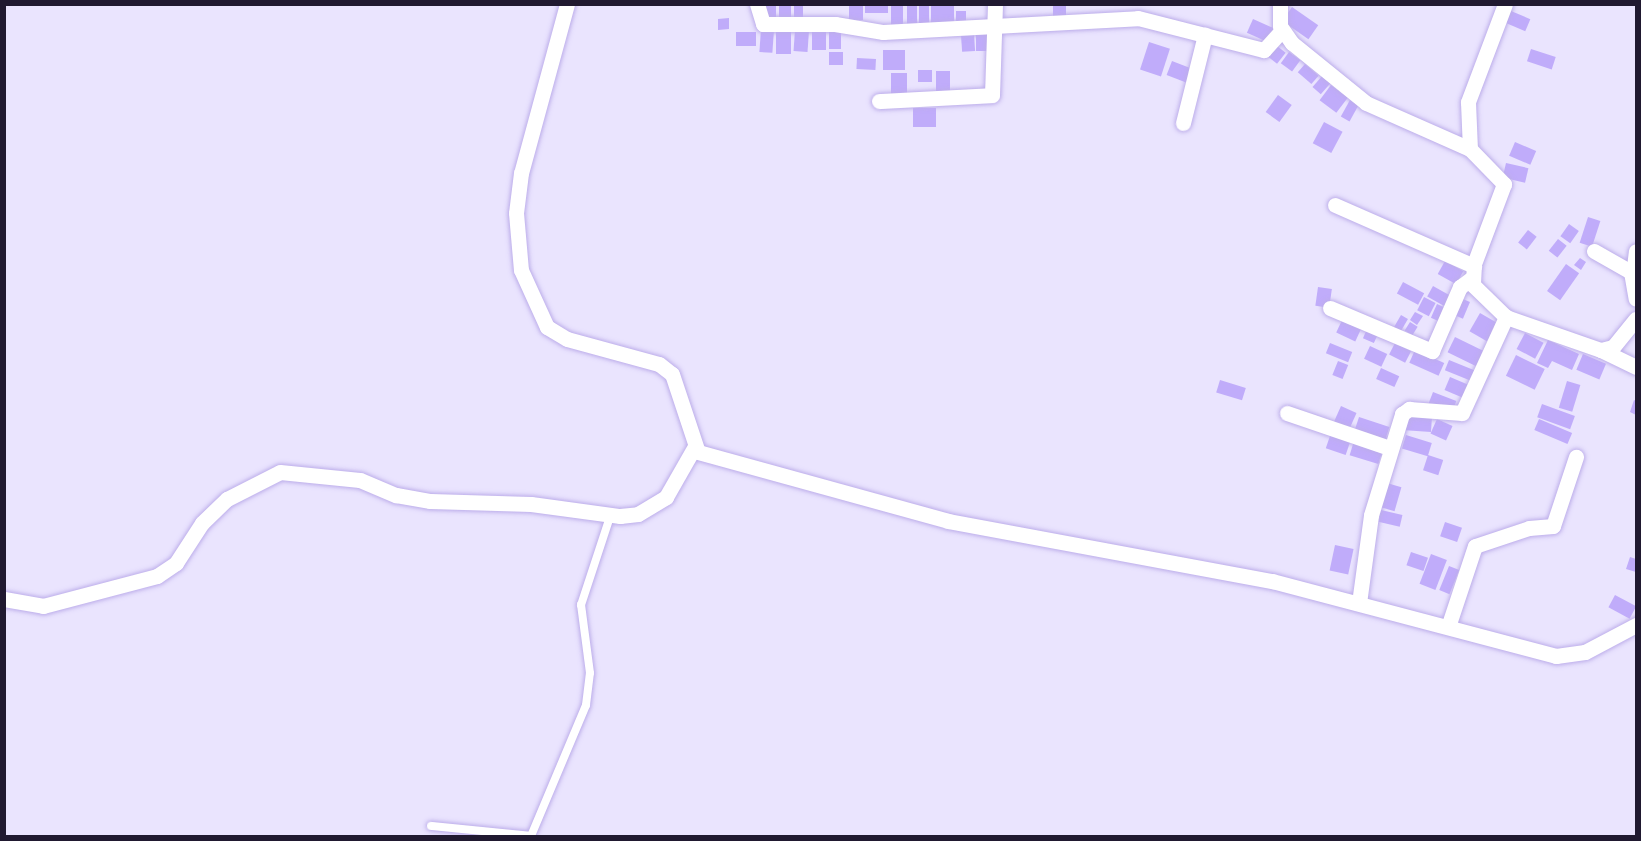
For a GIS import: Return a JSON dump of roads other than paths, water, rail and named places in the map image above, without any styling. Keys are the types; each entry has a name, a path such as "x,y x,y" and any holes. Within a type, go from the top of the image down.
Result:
{"street":[{"path":"567,4 521,173 516,213 521,270 547,327 567,339 659,364 672,374 694,448"},
{"path":"757,4 763,24 835,24 883,32 994,24 1138,18 1264,50 1282,30"},
{"path":"879,101 992,95 995,4"},
{"path":"1280,4 1282,30 1366,103 1470,149 1504,184 1473,272 1460,287 1432,351 1330,308"},
{"path":"1470,149 1469,96 1505,4"},
{"path":"1183,123 1205,35"},
{"path":"1335,205 1473,272"},
{"path":"1636,250 1633,275 1636,299"},
{"path":"1594,251 1633,275"},
{"path":"1473,272 1474,288 1506,317 1601,350 1636,367"},
{"path":"1359,603 1371,515 1390,448 1406,410 1462,412 1506,317"},
{"path":"1601,350 1613,347 1636,319"},
{"path":"1287,413 1390,448"},
{"path":"4,599 43,606 157,576 176,563 202,523 227,499 280,472 360,480 396,495 430,501 531,504 611,514 655,506 694,448"},
{"path":"694,448 948,521 1359,603 1449,624 1556,656 1584,652 1636,626"},
{"path":"1449,624 1475,546 1529,528 1553,526 1576,456"}],"lane":[{"path":"431,826 531,837 586,705 590,673 581,605 611,514"}]}
